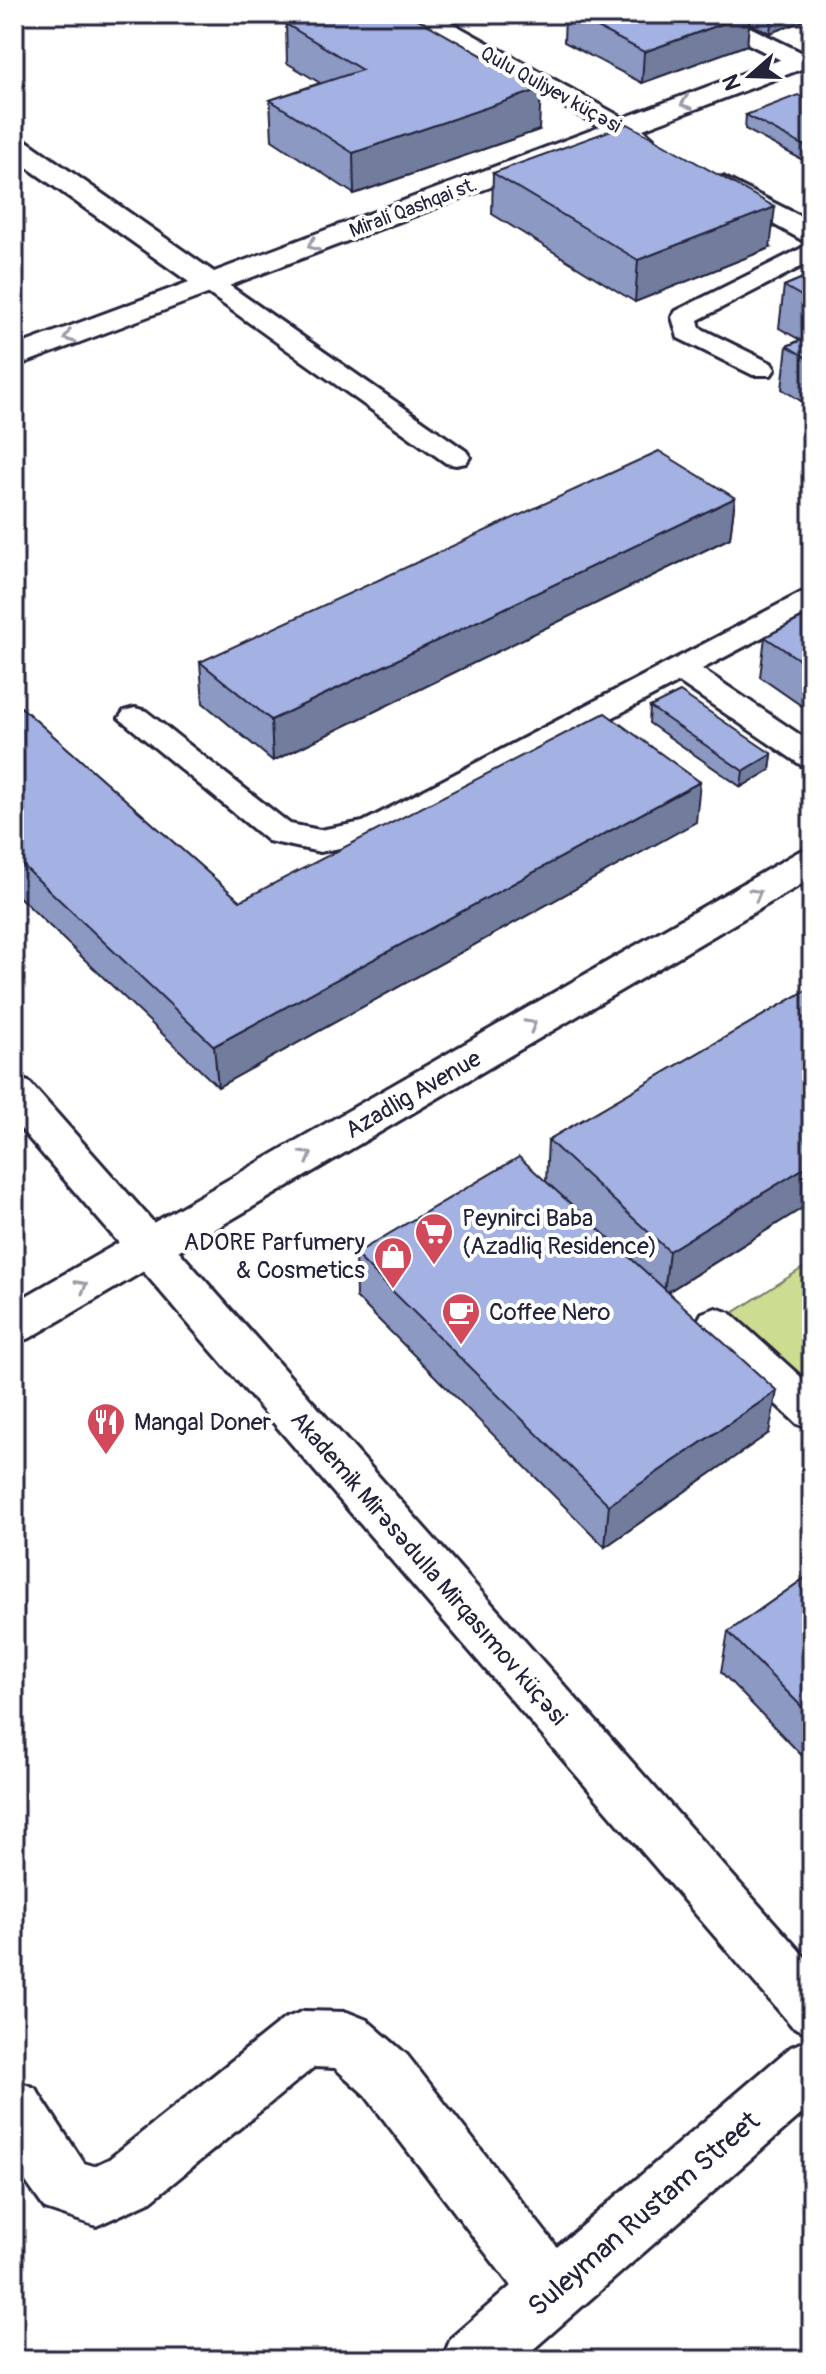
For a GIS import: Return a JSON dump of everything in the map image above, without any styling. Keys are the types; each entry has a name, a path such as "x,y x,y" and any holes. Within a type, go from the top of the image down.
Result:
{"street":[{"name":"Qulu Quliyev küçəsi","path":"417,14 662,150"},
{"name":"Mirali Qashqai st.","path":"14,358 806,58"},
{"path":"14,145 211,284"},
{"path":"703,173 812,234"},
{"name":"Azadlig Avenue","path":"19,1313 149,1248 812,861"},
{"name":"Akademik Mirəsədulla Mirqasımov küçəsi","path":"14,1093 812,2007"},
{"path":"14,2109 42,2156 66,2188 96,2196 130,2180 304,2039 347,2040 386,2075 553,2291"},
{"name":"Suleyman Rustam Street","path":"473,2360 812,2067"}],"lane":[{"path":"706,14 806,58"},
{"path":"762,369 687,332 685,317 812,251"},
{"path":"211,284 456,457"},
{"path":"135,718 280,833 320,841 372,831 812,599"},
{"path":"680,668 812,758"},
{"path":"716,1324 812,1412"}],"green space":[{"path":"812,1262 812,1412 716,1324"}],"building":[{"path":"318,14 409,14 541,89 353,153 270,100 362,70 286,24"},
{"path":"571,14 749,14 644,52"},
{"path":"798,95 812,103 812,150 746,115"},
{"path":"628,124 775,207 638,260 493,173"},
{"path":"812,274 812,302 784,286"},
{"path":"812,336 812,361 787,346"},
{"path":"659,451 735,498 271,720 200,662"},
{"path":"812,613 812,668 765,637"},
{"path":"680,692 772,754 743,771 650,707"},
{"path":"14,701 240,901 605,713 700,782 214,1046 14,857"},
{"path":"812,987 812,1163 669,1251 548,1140"},
{"path":"519,1157 777,1391 609,1505 355,1254"},
{"path":"812,1573 812,1717 728,1632"}],"place":[{"name":"Peynirci Baba (Azadliq Residence)","path":"434,1266"},
{"name":"ADORE Parfumery & Cosmetics","path":"393,1290"},
{"name":"Coffee Nero","path":"461,1346"},
{"name":"Mangal Doner","path":"106,1456"}]}
